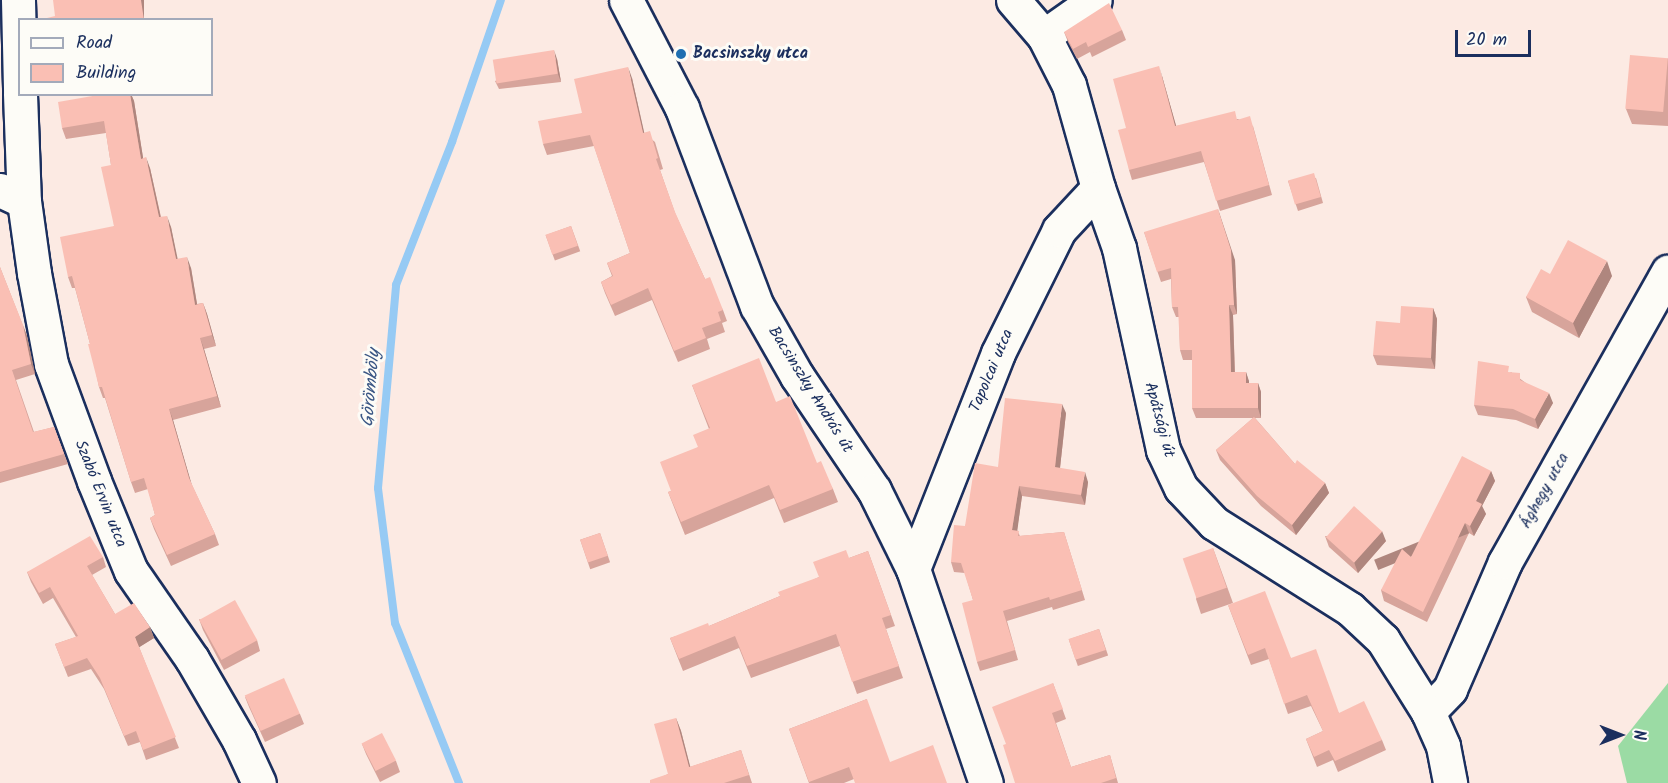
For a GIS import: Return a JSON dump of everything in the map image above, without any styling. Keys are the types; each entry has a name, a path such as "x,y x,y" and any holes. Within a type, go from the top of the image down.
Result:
{"street":[{"name":"Szabó Ervin utca","path":"18,0 18,18"},
{"name":"Bacsinszky András út","path":"626,0 682,108 757,306 797,375 874,490 914,569 986,783"},
{"name":"Apátsági út","path":"1013,0 1044,36 1069,85 1098,188 1119,248 1163,450 1181,488 1214,523 1350,609 1383,640 1428,712 1443,746 1450,783"},
{"path":"1044,36 1095,0"},
{"name":"Szabó Ervin utca","path":"20,96 12,195 34,273 51,364 94,481 131,571 192,659 239,740 259,783"},
{"name":"Tapolcai utca","path":"914,569 998,353 1059,230 1098,188"},
{"name":"Ághegy utca","path":"1428,712 1450,689 1505,562 1668,272"}],"green space":[{"path":"1668,683 1668,783 1627,783 1618,746"}],"building":[{"path":"53,0 141,0 144,18 47,18 55,16"},
{"path":"1109,3 1122,30 1088,47 1086,42 1073,49 1064,32"},
{"path":"554,50 558,74 497,83 493,60"},
{"path":"1630,55 1668,58 1663,112 1625,109"},
{"path":"1159,66 1175,126 1235,111 1237,120 1250,116 1269,185 1216,201 1201,151 1129,170 1118,130 1126,128 1113,79"},
{"path":"628,67 643,133 650,131 658,158 656,159 675,212 705,279 710,277 723,310 718,312 721,321 702,328 706,338 674,351 648,288 611,305 601,282 613,276 607,263 630,253 590,135 543,144 538,121 582,113 574,79"},
{"path":"92,96 130,96 141,159 146,157 159,217 167,216 176,259 187,257 195,305 203,303 212,335 200,338 217,396 169,409 189,478 215,534 167,555 150,518 155,515 144,478 131,482 102,387 99,387 72,276 68,277 60,237 114,226 101,167 111,165 104,121 62,128 58,102"},
{"path":"1314,173 1321,197 1295,204 1288,180"},
{"path":"1218,209 1231,250 1234,305 1229,305 1231,372 1246,372 1246,383 1258,383 1258,408 1192,408 1192,350 1180,350 1178,307 1172,307 1171,268 1157,272 1144,232"},
{"path":"571,226 578,246 552,255 545,235"},
{"path":"1568,240 1607,261 1573,323 1526,297 1541,269 1550,274"},
{"path":"0,267 23,325 31,364 12,370 33,432 54,427 64,454 0,472"},
{"path":"1401,306 1433,308 1431,358 1373,355 1376,321 1400,323"},
{"path":"759,358 776,402 790,396 817,463 821,461 833,489 780,510 769,485 681,522 668,492 671,491 660,462 698,447 693,435 710,428 692,385"},
{"path":"1478,361 1509,366 1508,372 1520,373 1520,380 1549,393 1535,419 1513,409 1474,405"},
{"path":"1005,398 1062,404 1055,467 1085,472 1081,495 1019,486 1012,530 1019,531 1018,536 1064,532 1082,590 1003,611 1015,650 977,662 962,603 973,600 961,563 951,562 954,525 965,526 975,463 998,467"},
{"path":"1254,417 1295,464 1297,460 1325,483 1292,525 1257,496 1216,450"},
{"path":"1462,456 1491,471 1476,501 1482,504 1470,526 1465,523 1423,612 1381,590 1402,549 1411,557"},
{"path":"1354,506 1382,531 1354,563 1326,537"},
{"path":"600,533 608,556 588,563 580,540"},
{"path":"90,536 103,557 87,566 115,614 134,603 150,627 135,637 176,737 143,750 136,731 124,736 100,678 87,658 64,667 55,644 78,636 50,587 39,593 27,572"},
{"path":"1213,548 1227,588 1196,598 1183,558"},
{"path":"846,550 849,558 868,551 891,615 882,618 899,666 852,682 836,634 747,666 735,636 679,659 670,638 708,623 709,626 780,596 778,592 819,577 813,562"},
{"path":"1265,591 1291,658 1316,649 1339,713 1364,701 1382,740 1335,761 1329,750 1314,757 1306,739 1323,731 1307,695 1284,704 1265,648 1248,655 1228,605"},
{"path":"235,600 257,640 221,660 199,620"},
{"path":"1099,629 1106,650 1075,660 1069,639"},
{"path":"284,678 300,714 261,731 245,695"},
{"path":"1053,683 1063,709 1052,713 1071,767 1110,755 1116,778 1101,783 1015,783 1003,745 1006,744 992,707"},
{"path":"867,699 890,762 933,745 947,783 855,783 849,767 809,782 789,729"},
{"path":"676,718 689,767 741,750 749,775 724,783 650,783 650,780 668,774 654,724"},
{"path":"382,733 396,761 376,771 362,743"}],"waterway":[{"name":"Görömböly","path":"459,783 395,623 378,488 396,285 452,142 501,0"}],"place":[{"name":"Bacsinszky utca","path":"681,54"}]}
